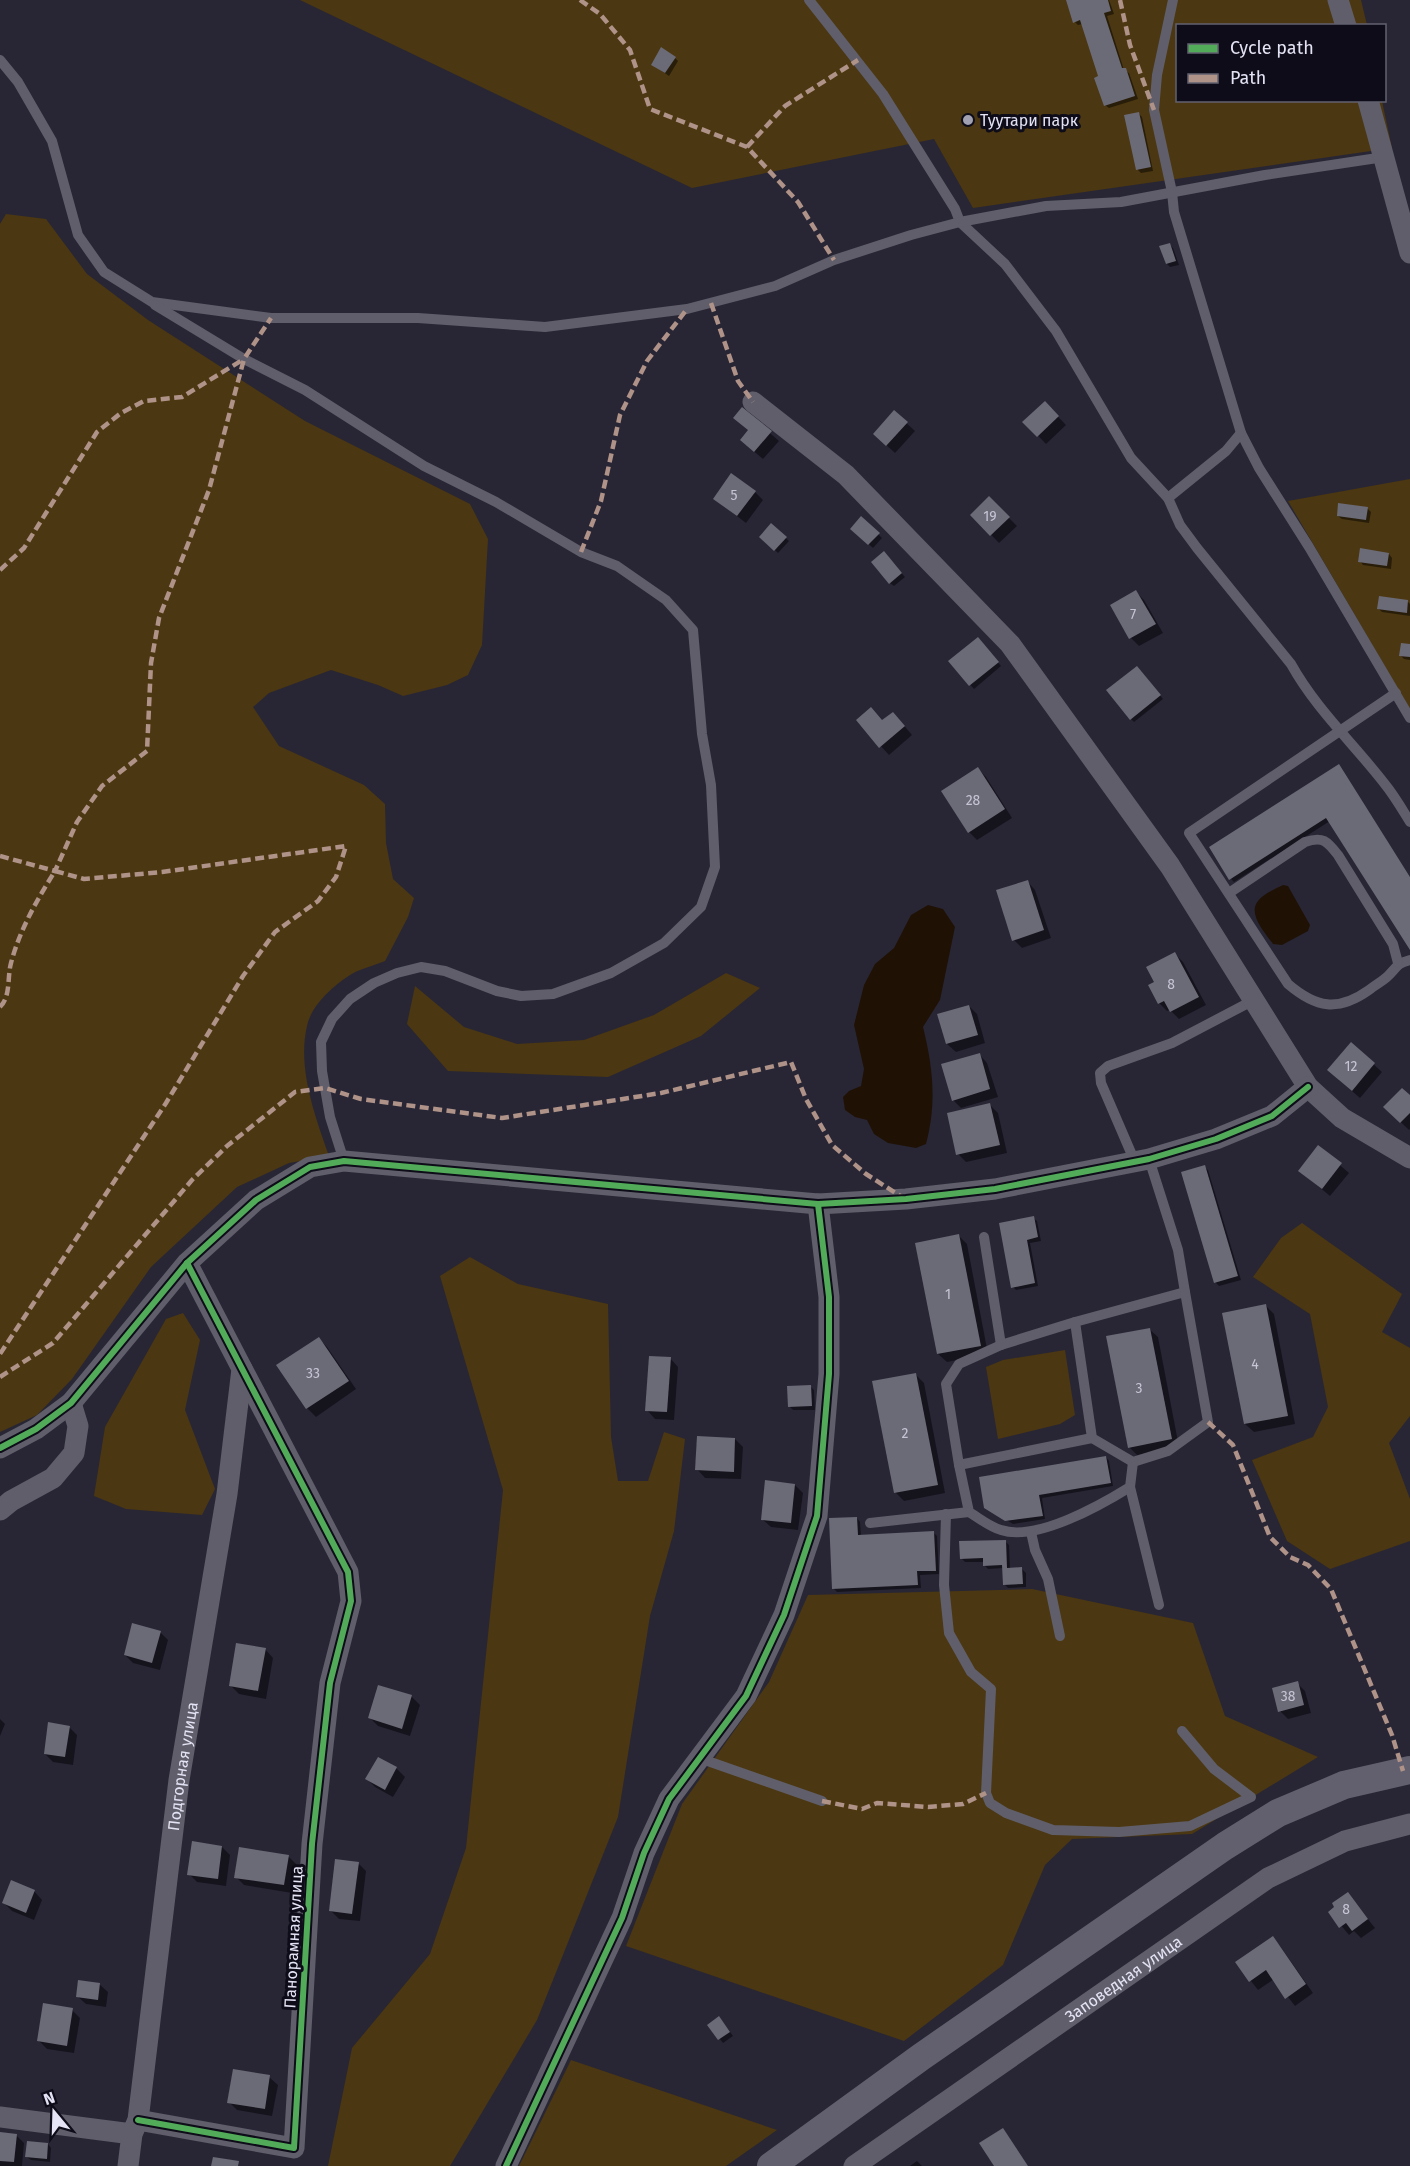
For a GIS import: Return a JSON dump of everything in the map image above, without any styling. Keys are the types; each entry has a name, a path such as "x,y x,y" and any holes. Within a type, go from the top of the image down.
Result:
{"street":[{"path":"1338,0 1345,24"},
{"path":"1369,102 1410,254"},
{"path":"753,402 846,475 1010,644 1170,866 1308,1087 1342,1118 1410,1158"},
{"path":"0,1448 36,1429 71,1403 188,1263 256,1200 310,1167 344,1161 818,1204 906,1199 995,1189 1142,1160 1216,1139 1272,1116 1308,1087"},
{"path":"506,2166 622,1918 644,1854 669,1799 746,1696 784,1615 817,1516 829,1374 829,1297 818,1204"},
{"path":"188,1263 242,1369"},
{"name":"Панорамная улица","path":"135,2127 294,2148 312,1844 330,1683 351,1601 348,1572 242,1369"},
{"name":"Подгорная улица","path":"128,2166 135,2127 179,1780 227,1494 242,1369"},
{"path":"0,1510 11,1501 53,1478 74,1453 78,1426 71,1403"},
{"path":"771,2166 921,2057 1215,1853 1278,1813 1344,1785 1410,1770"},
{"name":"Заповедная улица","path":"854,2166 1268,1878 1344,1841 1410,1824"},
{"path":"0,2117 135,2127"}],"lane":[{"path":"809,0 883,94 955,209 960,222 1005,264 1050,323 1082,372 1131,458 1168,498 1180,525 1197,548 1291,664 1303,685 1340,732 1386,785 1410,822"},
{"path":"1173,0 1157,75 1154,110 1172,192 1174,212 1241,433 1259,468 1410,718"},
{"path":"0,60 18,82 52,141 78,235 104,272 244,359 305,390 424,466 495,502 581,552 616,566 666,600 693,630 702,734 711,784 714,867 701,907 664,943 611,973 554,994 521,996 496,991 445,971 421,967 397,973 374,983 350,999 332,1019 321,1042 322,1071 330,1117 344,1161"},
{"path":"152,302 271,318 418,318 545,327 703,305 775,286 834,260 960,222 1046,206 1121,202 1384,157"},
{"path":"1168,498 1226,451 1241,433"},
{"path":"1396,693 1189,832 1288,984 1305,998 1329,1006 1354,1000 1388,976 1398,963 1410,960"},
{"path":"1229,893 1305,842 1316,838 1328,842 1393,944 1398,963"},
{"path":"959,1465 1092,1438 1133,1462 1168,1450 1208,1422 1178,1250 1142,1160 1101,1083 1100,1073 1108,1066 1172,1043 1254,1000"},
{"path":"984,1237 1001,1346"},
{"path":"969,1512 946,1384 959,1364 1001,1346 1075,1322 1185,1292"},
{"path":"1075,1322 1092,1438"},
{"path":"1133,1462 1130,1487 1159,1605"},
{"path":"870,1523 969,1512 1002,1531 1031,1532 1092,1510 1130,1487"},
{"path":"946,1514 944,1585 949,1633 971,1672 991,1689 986,1793 990,1803 1006,1813 1053,1830 1119,1832 1190,1826 1251,1797 1214,1768 1182,1731"},
{"path":"1031,1532 1035,1550 1048,1579 1060,1636"},
{"path":"699,1758 822,1801"}],"shaded area":[{"name":"Туутари парк","path":"300,0 1361,0 1367,24 1176,24 1176,102 1382,102 1392,148 973,208 934,139 692,188"},
{"path":"6,214 46,219 87,274 148,320 305,421 470,504 488,539 482,645 468,675 447,685 403,696 378,685 331,670 269,693 253,707 279,746 364,785 385,804 386,843 393,879 414,898 408,917 385,961 351,974 341,981 328,992 309,1019 304,1042 306,1075 313,1108 329,1156 289,1163 237,1187 151,1267 72,1379 37,1415 0,1432 0,224"},
{"path":"1410,479 1410,709 1288,501"},
{"path":"1283,885 1288,886 1310,925 1308,931 1282,945 1273,944 1259,924 1255,906 1260,898"},
{"path":"928,905 943,909 955,927 940,1000 923,1027 929,1056 933,1100 926,1144 916,1148 888,1143 874,1134 867,1120 855,1117 845,1110 843,1097 849,1091 861,1086 864,1069 854,1025 864,985 875,964 894,948 911,915"},
{"path":"726,973 760,988 701,1036 608,1077 448,1071 407,1024 415,986 464,1027 517,1044 584,1040 654,1015"},
{"path":"1302,1223 1402,1294 1382,1332 1410,1348 1410,1416 1389,1443 1410,1499 1410,1541 1330,1569 1287,1541 1252,1460 1313,1437 1328,1407 1310,1314 1253,1277 1281,1238"},
{"path":"470,1257 518,1284 608,1304 611,1437 618,1481 648,1481 664,1432 685,1439 674,1531 650,1616 618,1817 537,2020 450,2166 328,2166 352,2048 430,1954 466,1848 503,1490 440,1276"},
{"path":"183,1313 200,1340 185,1410 215,1489 202,1515 126,1509 94,1496 105,1427 166,1319"},
{"path":"1065,1350 1075,1415 1060,1424 998,1439 986,1367 1003,1360"},
{"path":"1032,1589 1193,1623 1225,1716 1318,1757 1192,1834 1072,1839 1045,1865 1003,1965 904,2041 626,1946 682,1804 769,1682 808,1595"},
{"path":"571,2060 777,2130 726,2166 519,2166"}],"building":[{"path":"1066,0 1108,0 1111,11 1104,13 1122,68 1126,68 1135,96 1104,106 1094,78 1098,76 1080,20 1073,23"},
{"path":"661,47 676,57 665,73 651,65"},
{"path":"1139,112 1151,167 1136,170 1124,115"},
{"path":"1170,243 1176,261 1166,264 1159,246"},
{"path":"1045,401 1059,416 1037,437 1022,422"},
{"path":"742,407 772,431 754,452 740,440 748,430 733,418"},
{"path":"894,410 908,422 886,446 873,434"},
{"path":"731,473 756,491 737,516 713,499"},
{"path":"989,496 1010,517 990,536 970,515"},
{"path":"1338,503 1368,507 1366,520 1337,516"},
{"path":"861,516 880,533 868,545 850,529"},
{"path":"771,523 787,537 774,551 759,537"},
{"path":"1360,548 1389,553 1387,566 1358,562"},
{"path":"884,551 902,573 889,584 871,562"},
{"path":"1136,590 1156,624 1129,639 1110,605"},
{"path":"1379,596 1408,600 1407,613 1377,609"},
{"path":"978,637 999,662 969,686 948,661"},
{"path":"1401,643 1410,644 1410,657 1399,656"},
{"path":"1137,666 1161,695 1130,720 1106,690"},
{"path":"871,707 882,720 893,712 905,726 879,748 856,720"},
{"path":"1339,764 1410,877 1410,950 1326,818 1229,880 1209,847"},
{"path":"978,767 1005,809 968,833 941,791"},
{"path":"1028,880 1044,930 1012,941 996,890"},
{"path":"1175,952 1199,997 1170,1012 1164,1001 1158,1004 1148,985 1154,982 1146,967"},
{"path":"969,1005 978,1035 946,1044 937,1014"},
{"path":"1351,1042 1375,1063 1352,1091 1327,1070"},
{"path":"980,1053 990,1089 952,1101 941,1064"},
{"path":"1402,1088 1410,1095 1410,1113 1400,1123 1383,1107"},
{"path":"990,1103 1000,1145 956,1155 947,1113"},
{"path":"1318,1145 1342,1163 1322,1189 1298,1171"},
{"path":"1205,1165 1238,1276 1214,1283 1181,1172"},
{"path":"1034,1216 1038,1237 1027,1240 1035,1283 1011,1288 999,1223"},
{"path":"959,1234 981,1346 937,1354 915,1243"},
{"path":"1266,1304 1288,1416 1244,1424 1222,1313"},
{"path":"1150,1328 1172,1439 1128,1448 1106,1336"},
{"path":"319,1337 349,1381 306,1409 276,1365"},
{"path":"649,1356 671,1357 667,1412 645,1411"},
{"path":"916,1373 938,1485 894,1493 872,1381"},
{"path":"811,1385 812,1406 788,1407 787,1386"},
{"path":"697,1436 735,1438 734,1472 695,1470"},
{"path":"1106,1456 1111,1483 1039,1495 1043,1516 1005,1521 984,1508 979,1477"},
{"path":"765,1480 795,1484 791,1523 761,1520"},
{"path":"857,1517 858,1535 934,1531 936,1571 917,1571 918,1585 832,1589 829,1518"},
{"path":"1006,1540 1007,1568 1022,1567 1023,1584 1003,1585 1002,1565 983,1566 983,1558 960,1559 959,1541"},
{"path":"132,1623 161,1631 152,1663 124,1655"},
{"path":"236,1643 266,1648 258,1691 229,1686"},
{"path":"1298,1681 1304,1705 1278,1712 1272,1688"},
{"path":"378,1685 412,1695 402,1729 368,1718"},
{"path":"48,1722 70,1726 65,1757 44,1754"},
{"path":"378,1757 397,1767 385,1790 365,1779"},
{"path":"192,1841 222,1846 218,1879 187,1875"},
{"path":"239,1847 289,1855 284,1885 234,1878"},
{"path":"335,1859 359,1862 352,1914 329,1911"},
{"path":"11,1880 35,1890 26,1913 2,1903"},
{"path":"1348,1892 1368,1919 1352,1931 1346,1923 1339,1928 1328,1912 1334,1907 1332,1903"},
{"path":"1273,1936 1306,1984 1285,1999 1266,1970 1249,1982 1235,1962"},
{"path":"78,1980 100,1983 98,2000 76,1997"},
{"path":"43,2003 73,2008 67,2046 37,2041"},
{"path":"719,2016 730,2032 718,2040 707,2025"},
{"path":"233,2069 270,2075 265,2109 227,2103"},
{"path":"1003,2128 1028,2166 994,2166 979,2143"},
{"path":"0,2132 17,2134 14,2162 0,2161"},
{"path":"27,2141 48,2143 47,2159 25,2157"},
{"path":"213,2157 239,2161 238,2166 211,2166"}],"marked path":[{"path":"580,0 600,14 630,50 650,109 747,147 798,202 834,260"},
{"path":"1120,0 1130,45 1154,110"},
{"path":"747,147 785,106 858,60"},
{"path":"711,303 738,381 753,402"},
{"path":"581,552 601,501 620,415 647,361 687,309"},
{"path":"0,856 55,871 77,822 102,786 147,751 151,663 159,618 209,490 244,359 271,318"},
{"path":"0,570 24,548 97,432 121,413 144,401 182,397 244,359"},
{"path":"0,1007 6,998 11,963 19,938 55,871 84,879 162,872 346,846 336,877 318,901 275,932 243,976 166,1103 0,1354"},
{"path":"0,1377 53,1343 192,1180 227,1146 295,1092 325,1088 361,1099 502,1118 661,1093 791,1062 806,1099 832,1145 866,1174 905,1199"},
{"path":"1208,1422 1233,1445 1270,1537 1290,1557 1308,1565 1331,1589 1392,1735 1403,1771"},
{"path":"822,1801 862,1809 877,1803 928,1807 963,1804 986,1793"}],"cycle path":[{"path":"0,1448 36,1429 71,1403 187,1263 256,1200 310,1167 344,1161 818,1204 906,1199 995,1189 1149,1159 1216,1139 1272,1116 1308,1087"},
{"path":"506,2166 622,1918 644,1853 669,1799 746,1696 784,1615 817,1516 829,1374 829,1297 818,1204"},
{"path":"138,2120 294,2148 312,1844 330,1683 351,1601 348,1572 187,1263"}],"place":[{"name":"Туутари парк","path":"968,120"}]}
